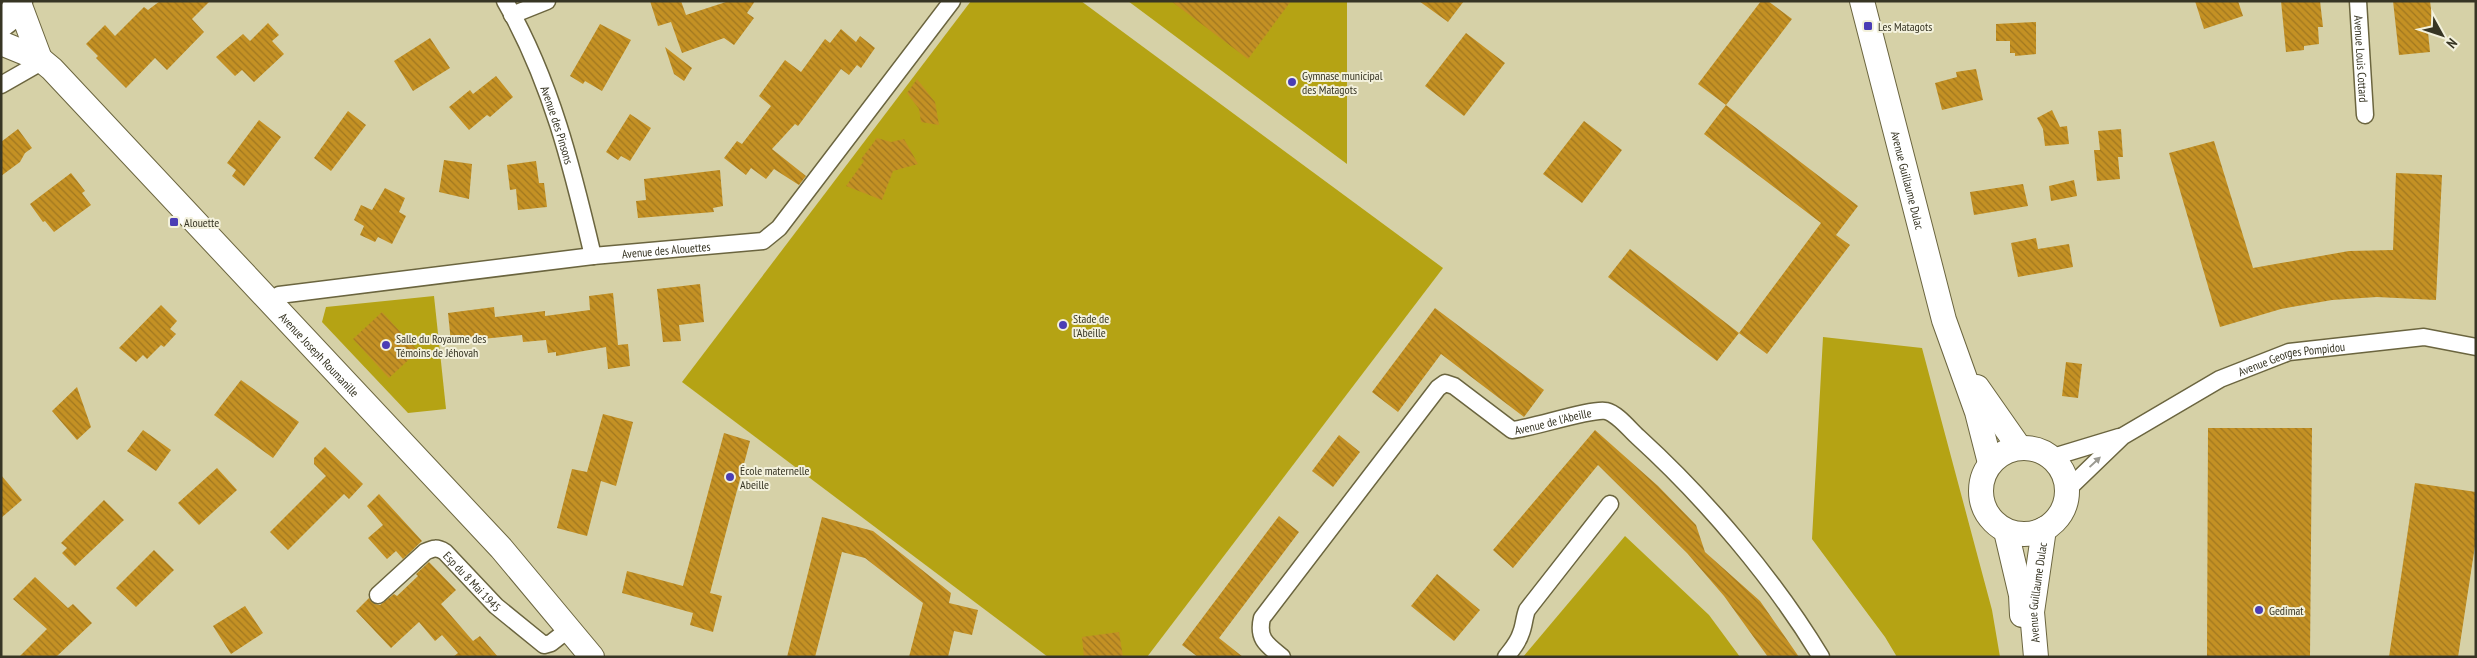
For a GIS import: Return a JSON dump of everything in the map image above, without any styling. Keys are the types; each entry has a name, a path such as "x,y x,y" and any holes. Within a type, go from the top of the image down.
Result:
{"main road":[{"name":"Avenue Guillaume Dulac","path":"1862,1 1944,320 1977,412 1990,463"},
{"path":"1,24 10,17 19,2"},
{"name":"Avenue Joseph Roumanille","path":"19,2 42,60 494,540 592,657"},
{"name":"Avenue Joseph Roumanille","path":"1,43 42,60"},
{"name":"Avenue Guillaume Dulac","path":"1958,358 2019,447"},
{"path":"2006,531 1995,523 1981,501 1982,481 1990,463 2003,452 2019,447 2031,447 2053,457 2060,466 2068,489"},
{"name":"Avenue Guillaume Dulac","path":"2023,657 2021,595 2006,531 2032,534 2044,529 2054,522 2062,512 2067,501 2068,489"},
{"name":"Avenue Guillaume Dulac","path":"2036,657 2032,612 2044,529"}],"street":[{"path":"508,8 547,1"},
{"name":"Avenue des Alouettes","path":"269,302 279,295 592,256 763,241 779,228 952,1"},
{"name":"Avenue Louis Cottard","path":"2358,1 2365,115"},
{"name":"Avenue des Pinsons","path":"508,8 546,86 569,156 592,256"},
{"path":"1,85 42,60"},
{"name":"Avenue Georges Pompidou","path":"2123,436 2220,379 2290,352 2424,337 2476,347"},
{"name":"Avenue de l'Abeille","path":"1282,657 1263,641 1259,629 1262,618 1438,388 1445,383 1454,386 1512,430 1526,429 1594,412 1606,411 1616,417 1659,456 1731,534 1807,634 1821,657"},
{"path":"2053,457 2123,436"},
{"path":"2068,489 2123,436"},
{"path":"1506,657 1517,643 1522,632 1523,620 1527,610 1610,504"},
{"name":"Esp du 8 Mai 1945","path":"378,595 425,552 438,548 446,552 496,606 544,645 552,643 569,629"}],"shaded area":[{"name":"Stade de l'Abeille","path":"971,1 1081,1 1443,268 1147,657 1048,657 682,382"},
{"name":"Gymnase municipal des Matagots","path":"1128,1 1347,1 1347,164"},
{"path":"434,296 446,409 408,413 322,322 326,307"},
{"path":"1823,337 1922,348 1992,610 2000,657 1897,657 1885,637 1812,539"},
{"path":"1625,536 1709,615 1740,657 1523,657"}],"building":[{"path":"160,1 210,1 192,19 204,32 167,70 155,58 126,88 96,58 98,56 86,44 105,25 115,36 144,7 148,10"},
{"path":"650,1 681,1 686,15 729,1 755,1 747,13 754,18 734,45 724,38 682,53 671,22 658,26"},
{"path":"1171,1 1291,1 1248,59"},
{"path":"1419,1 1464,1 1448,22"},
{"path":"1761,1 1768,1 1792,19 1726,105 1698,84"},
{"path":"2195,1 2238,1 2243,16 2204,29"},
{"path":"2281,1 2320,1 2323,27 2318,27 2319,44 2304,46 2304,50 2286,52"},
{"path":"2393,1 2430,1 2434,32 2428,32 2430,52 2399,55"},
{"path":"2036,22 2036,54 2015,56 2015,53 2010,53 2010,41 1996,41 1996,24"},
{"path":"268,23 279,35 272,41 284,54 254,82 242,70 235,76 216,57 243,34 250,41"},
{"path":"600,24 631,40 602,91 585,81 583,84 570,76"},
{"path":"841,29 856,42 860,36 875,48 861,68 857,65 849,75 841,69 798,126 795,124 772,149 806,176 799,185 774,169 766,179 751,168 746,175 724,158 737,141 742,144 771,106 759,96 785,60 801,72 825,39 830,43"},
{"path":"1466,33 1505,63 1464,116 1425,86"},
{"path":"430,38 450,68 413,91 394,61"},
{"path":"665,47 692,68 684,81 674,74"},
{"path":"1976,69 1983,100 1942,110 1935,83 1957,77 1956,72"},
{"path":"496,76 513,97 490,117 487,115 469,130 449,107 470,90 473,94"},
{"path":"917,79 935,102 939,125 921,122 919,109 907,93"},
{"path":"1726,105 1858,206 1836,235 1850,245 1767,354 1739,333 1821,223 1704,134"},
{"path":"2052,110 2060,127 2067,126 2069,144 2045,146 2043,129 2037,118"},
{"path":"348,111 366,125 331,171 314,158"},
{"path":"630,114 651,128 630,161 621,156 618,160 606,152"},
{"path":"259,120 281,137 244,186 232,176 236,170 227,163"},
{"path":"1584,121 1622,150 1582,203 1543,174"},
{"path":"18,129 32,148 25,153 20,162 1,176 1,142"},
{"path":"2121,129 2123,157 2118,157 2120,179 2097,181 2094,150 2100,150 2098,131"},
{"path":"877,138 891,142 904,139 918,164 893,171 882,200 846,186 864,161 861,159"},
{"path":"2214,141 2253,268 2349,251 2393,250 2396,173 2442,175 2436,300 2377,297 2332,300 2281,309 2220,327 2169,153"},
{"path":"444,160 472,164 469,199 439,192"},
{"path":"536,161 539,183 544,183 547,207 518,210 516,189 510,190 507,165"},
{"path":"720,170 723,206 713,208 714,212 638,218 636,201 646,200 644,179"},
{"path":"71,173 85,191 82,193 91,205 54,232 45,221 43,222 30,204"},
{"path":"2074,180 2077,196 2051,201 2049,186"},
{"path":"2023,184 2028,206 1974,215 1970,192"},
{"path":"385,188 405,198 399,212 406,216 392,244 378,237 375,242 360,235 364,226 354,220 361,205 372,210"},
{"path":"2036,238 2038,249 2069,244 2073,267 2018,277 2011,243"},
{"path":"1630,249 1739,333 1717,361 1608,277"},
{"path":"700,284 704,322 679,325 681,341 663,342 657,289"},
{"path":"613,293 618,345 628,344 630,366 608,369 606,347 556,356 556,352 548,353 546,340 523,342 522,335 451,342 448,313 494,307 495,317 545,311 545,316 590,310 589,296"},
{"path":"161,305 177,321 170,329 176,334 164,347 161,345 147,359 143,355 136,362 119,348"},
{"path":"1435,308 1544,390 1524,417 1441,354 1398,412 1372,392"},
{"name":"Salle du Royaume des Témoins de Jéhovah","path":"382,312 418,351 389,378 353,339"},
{"path":"2066,362 2082,364 2078,398 2062,396"},
{"path":"241,380 299,422 273,458 214,415"},
{"path":"77,387 91,427 77,440 52,411"},
{"path":"603,414 633,422 616,486 601,481 587,536 557,528 572,469 587,472"},
{"path":"2208,428 2312,428 2310,657 2207,657"},
{"path":"143,430 171,450 156,471 127,451"},
{"path":"1595,430 1658,486 1696,525 1705,552 1760,601 1799,657 1768,657 1724,596 1687,553 1598,465 1513,568 1493,550"},
{"path":"724,433 750,441 710,593 722,596 713,632 690,625 693,613 622,593 627,571 683,586"},
{"path":"1339,435 1360,452 1333,487 1312,471"},
{"path":"325,447 363,484 349,499 344,494 288,550 270,532 326,476 314,464 314,458"},
{"path":"217,468 237,490 199,525 178,503"},
{"path":"1,475 22,500 1,518"},
{"path":"2415,483 2476,492 2476,539 2458,657 2389,657"},
{"path":"379,494 422,541 403,559 396,551 387,559 368,538 383,525 367,506"},
{"path":"104,500 124,520 75,566 62,553 67,548 61,543"},
{"path":"1279,516 1299,532 1219,638 1243,657 1198,657 1182,645"},
{"path":"822,517 873,531 951,593 949,603 978,610 972,635 954,631 948,657 909,657 923,603 865,558 842,552 815,657 787,657"},
{"path":"154,550 174,570 136,607 116,588"},
{"path":"429,562 456,590 441,604 473,641 480,636 498,657 453,657 458,653 442,635 435,641 419,622 391,648 356,611 369,598 375,604 380,605 394,594 397,596 418,576 416,574"},
{"path":"1437,574 1480,610 1454,641 1411,606"},
{"path":"35,577 68,608 73,604 92,623 56,657 19,657 47,629 13,599"},
{"path":"245,606 263,633 231,654 213,626"},
{"path":"1119,632 1123,657 1084,657 1082,637"}],"place":[{"name":"Les Matagots","path":"1868,26"},
{"name":"Gymnase municipal des Matagots","path":"1292,82"},
{"name":"Alouette","path":"174,222"},
{"name":"Stade de l'Abeille","path":"1063,325"},
{"name":"Salle du Royaume des Témoins de Jéhovah","path":"386,345"},
{"name":"École maternelle Abeille","path":"730,477"},
{"name":"Gedimat","path":"2259,610"}]}
